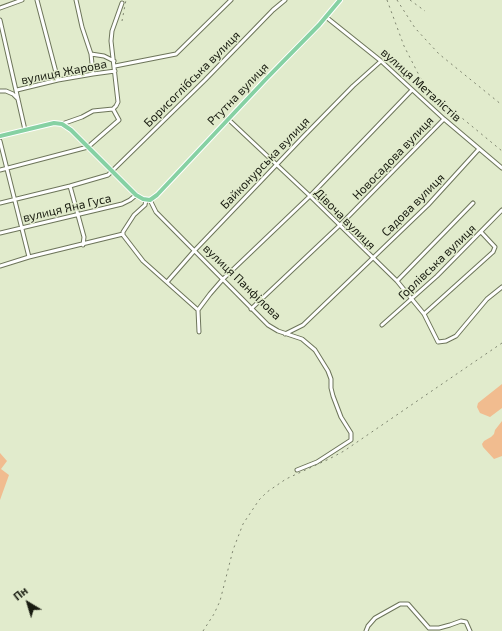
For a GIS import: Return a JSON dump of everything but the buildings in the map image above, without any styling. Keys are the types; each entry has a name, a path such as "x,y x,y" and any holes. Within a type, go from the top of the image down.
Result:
{"main road":[{"name":"Ртутна вулиця","path":"148,200 157,195 326,17 340,0"},
{"path":"0,136 54,123 62,124 71,130 136,195 148,200"}],"street":[{"path":"0,8 22,0"},
{"path":"37,0 58,80"},
{"path":"76,0 82,27 92,54 93,74"},
{"name":"вулиця Жарова","path":"115,66 176,54 231,0"},
{"name":"Борисоглібська вулиця","path":"113,172 268,15 285,0"},
{"path":"62,124 82,117 93,111 113,109 118,102 111,41 112,30 122,4"},
{"name":"вулиця Металістів","path":"326,17 381,61 444,119 502,168"},
{"path":"0,20 25,130"},
{"path":"92,54 104,56 114,61"},
{"name":"Байконурська вулиця","path":"167,282 195,250 276,165 353,86 381,61"},
{"name":"вулиця Жарова","path":"17,90 58,80 115,71"},
{"path":"199,332 198,310 223,279 310,196 412,90"},
{"path":"0,91 6,91 13,94 18,100"},
{"path":"0,170 88,147 119,120 113,109"},
{"name":"Дівоча вулиця","path":"228,119 397,281 424,314 438,342 446,341 456,336 487,299 502,287"},
{"name":"Новосадова вулиця","path":"251,309 340,225 444,119"},
{"path":"0,141 8,168 29,257"},
{"name":"Садова вулиця","path":"285,334 303,325 428,205 479,149"},
{"path":"0,203 70,186 108,175 113,172"},
{"path":"70,186 84,237 83,244"},
{"name":"вулиця Яна Гуса","path":"0,233 122,204 136,195"},
{"name":"Ртутна вулиця","path":"123,235 134,216 148,200"},
{"name":"вулиця Панфілова","path":"148,200 156,212 195,250 251,309 268,325 285,334 302,339 315,350 328,371 331,379 333,396 341,417 351,433 351,440 316,462 297,470"},
{"path":"397,281 473,203"},
{"name":"Горлівська вулиця","path":"382,325 412,299 482,232 502,210"},
{"path":"424,314 493,252 495,247 482,232"},
{"path":"0,266 29,257 123,235 143,261 198,310"},
{"path":"366,631 368,626 375,618 400,604 408,604 429,628 439,628 461,621 466,622 470,631"}],"shaded area":[{"path":"502,384 502,408 490,417 480,413 477,407 478,403"},
{"path":"502,421 502,456 494,459 482,444 494,434 495,430"},
{"path":"0,453 7,461 1,469 9,475 0,500"}],"railway":[{"path":"122,21 126,0"},
{"path":"387,0 404,46 428,90 502,151"},
{"path":"397,0 415,28 439,54 502,105"},
{"path":"410,0 425,11"},
{"path":"203,631 220,601 233,550 243,524 259,500 267,492 286,479 344,451 502,343"}]}
